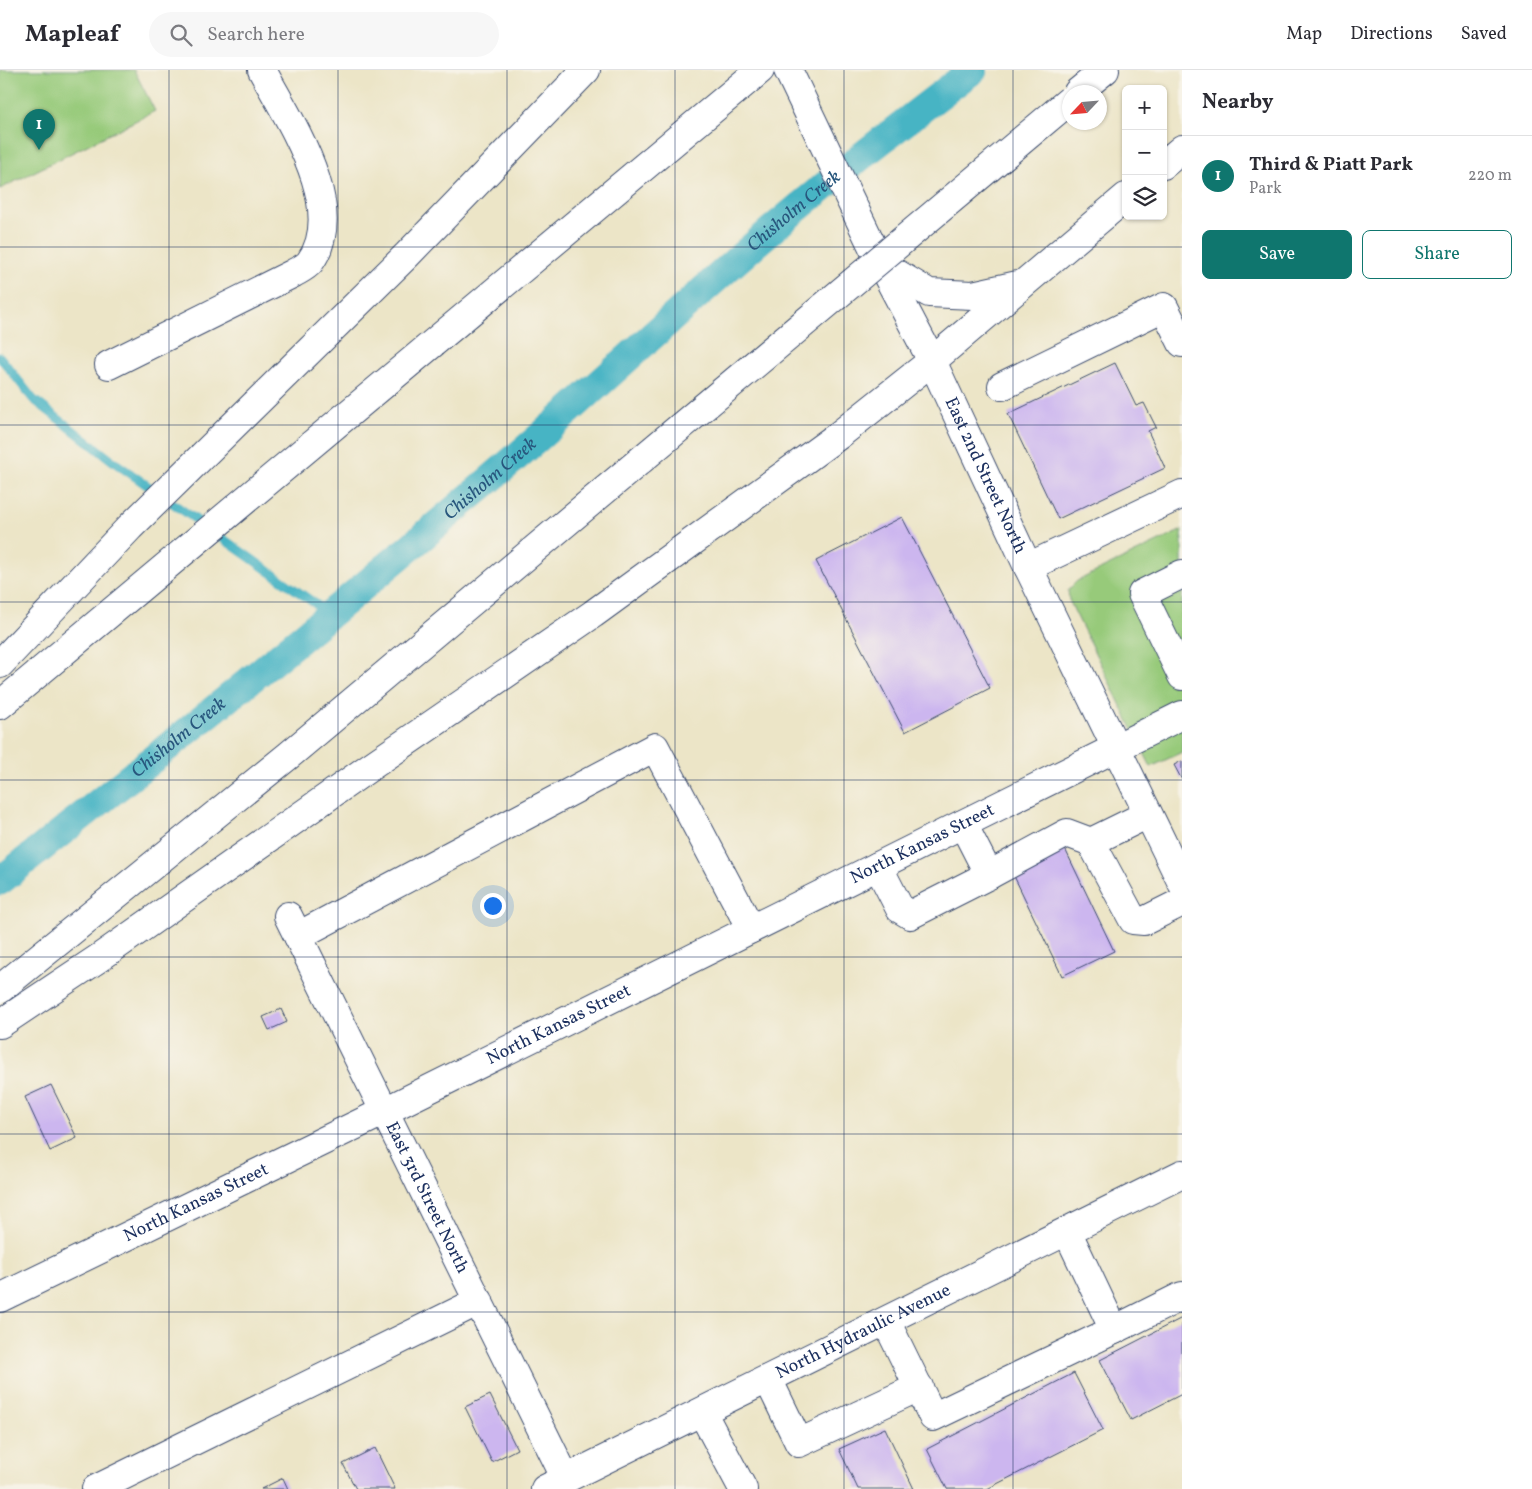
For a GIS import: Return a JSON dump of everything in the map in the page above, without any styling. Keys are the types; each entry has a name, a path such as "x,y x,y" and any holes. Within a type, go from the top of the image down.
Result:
{"main road":[{"path":"109,365 294,273 309,263 319,244 324,224 322,203 312,166 262,70"},
{"path":"0,664 130,527 407,255 586,70"},
{"path":"0,705 760,70"},
{"path":"1087,85 1105,70"},
{"name":"East 2nd Street North","path":"789,72 881,264 932,361 1028,567 1182,883"},
{"path":"0,989 288,756 1062,107"},
{"path":"1167,162 1182,149"},
{"path":"0,1024 99,958 370,767 593,614 839,435 932,361 1122,200"},
{"path":"881,264 929,292 973,295 1023,284"},
{"path":"1002,386 1164,307 1182,343"},
{"path":"1028,567 1182,494"},
{"path":"1182,574 1142,594 1182,676"},
{"name":"North Kansas Street","path":"0,1298 385,1111 1182,715"},
{"name":"East 3rd Street North","path":"556,1484 479,1301 293,926 655,747 752,929"},
{"path":"1091,842 1148,814"},
{"path":"963,824 989,875"},
{"path":"878,866 900,909 910,915 1067,833 1091,842 1133,920 1144,921 1182,902"},
{"name":"North Hydraulic Avenue","path":"556,1484 1182,1174"},
{"path":"1067,1231 1114,1330"},
{"path":"886,1320 933,1417 1182,1296"},
{"path":"96,1489 479,1301"},
{"path":"768,1379 799,1443 919,1387"},
{"path":"702,1412 743,1489"}],"green space":[{"path":"0,70 134,70 155,111 0,189"},
{"path":"1182,530 1182,752 1151,767 1069,600 1068,590 1077,581"}],"building":[{"path":"1115,363 1136,406 1144,403 1156,427 1148,431 1165,468 1058,519 1008,414"},
{"path":"902,517 990,688 905,732 816,561"},
{"path":"1182,761 1182,780 1174,765"},
{"path":"1065,849 1114,951 1062,976 1013,874"},
{"path":"281,1009 287,1022 269,1030 263,1017"},
{"path":"51,1085 77,1138 50,1151 25,1097"},
{"path":"1182,1318 1182,1394 1131,1420 1100,1360"},
{"path":"1074,1373 1103,1430 987,1489 947,1489 927,1449"},
{"path":"490,1395 517,1449 492,1462 465,1407"},
{"path":"885,1428 914,1489 858,1489 839,1449"},
{"path":"375,1448 395,1489 356,1489 343,1464"},
{"path":"283,1478 288,1489 261,1489"}],"waterway":[{"name":"Chisholm Creek","path":"0,881 136,773 470,496 819,190 973,70"},
{"path":"0,357 33,399 114,462 330,614"}],"place":[{"name":"Third & Piatt Park","path":"39,150"}]}
